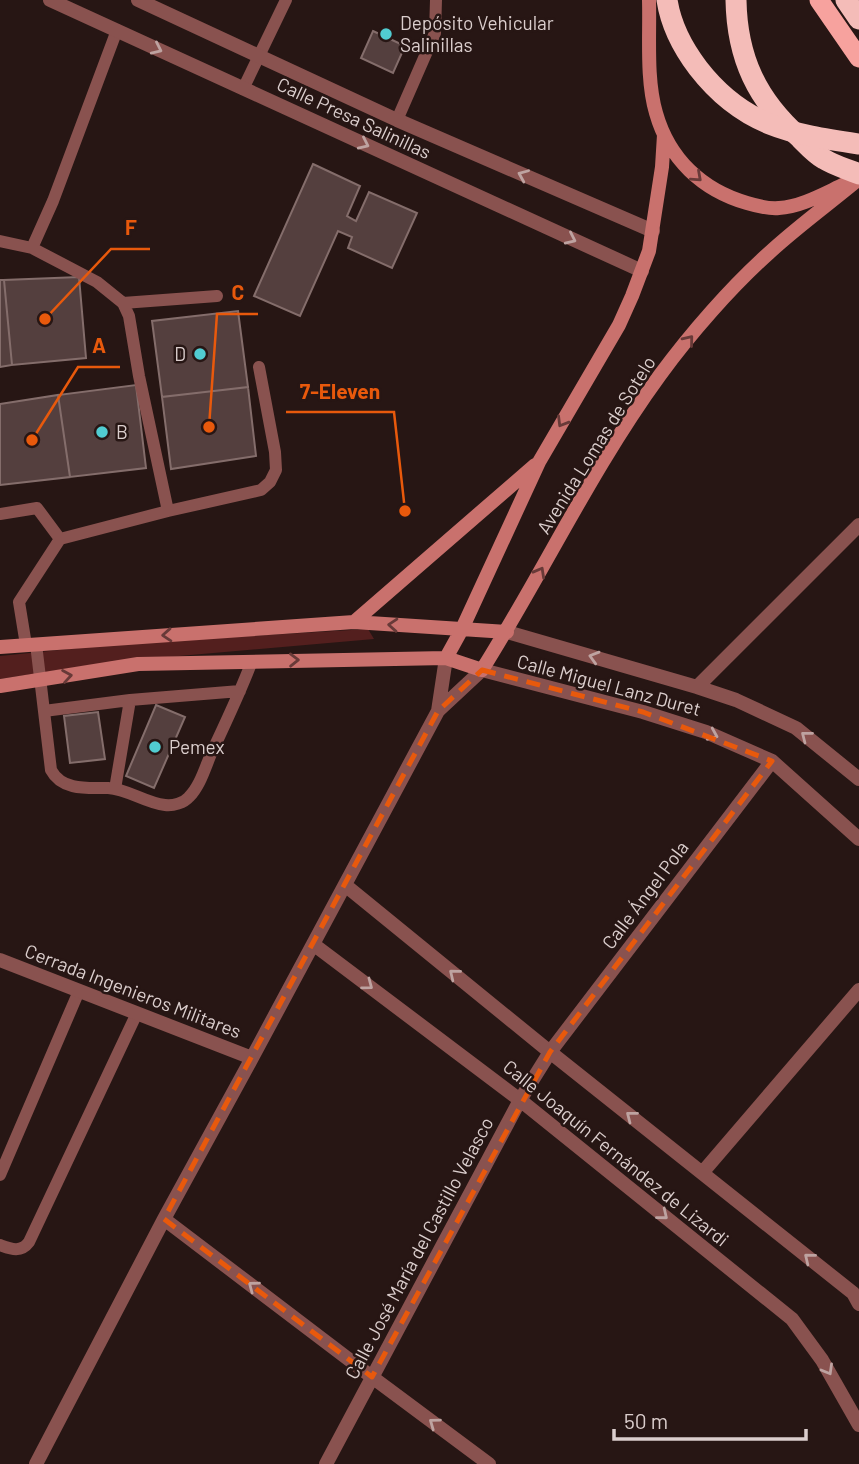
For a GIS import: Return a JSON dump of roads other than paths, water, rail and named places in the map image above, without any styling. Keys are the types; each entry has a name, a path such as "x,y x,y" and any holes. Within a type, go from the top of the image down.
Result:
{"highway":[{"path":"668,0 675,33 690,57 722,96 742,111 772,126 811,137 859,144"},
{"path":"736,0 738,31 744,55 752,80 763,97 791,131 823,159 859,177"},
{"path":"819,0 859,58"},
{"path":"846,0 859,19"}],"main road":[{"path":"649,0 652,92 656,112 664,135 683,164 710,188 756,206 779,208 807,201 859,177"},
{"path":"650,49 660,28 668,0"},
{"name":"Avenida Lomas de Sotelo","path":"446,658 539,462 618,325 642,271 653,231 664,135"},
{"name":"Avenida Lomas de Sotelo","path":"482,670 507,632 581,500 660,375 701,324 768,253 859,177"},
{"path":"354,622 539,462"},
{"path":"0,647 354,622 507,632"},
{"path":"0,686 138,664 446,658 482,670"}],"street":[{"name":"Calle Presa Salinillas","path":"50,0 642,271"},
{"name":"Calle Presa Salinillas","path":"138,0 397,120 653,231"},
{"path":"697,687 859,524"},
{"name":"Calle Miguel Lanz Duret","path":"507,632 736,700 796,728 859,779"},
{"path":"438,712 446,658"},
{"name":"Calle Miguel Lanz Duret","path":"482,670 643,712 706,732 772,761 859,839"},
{"path":"36,1464 164,1219 438,712 482,670"},
{"name":"Calle Ángel Pola","path":"550,1052 772,761"},
{"name":"Calle Joaquín Fernández de Lizardi","path":"345,885 550,1052 857,1294"},
{"name":"Calle Joaquín Fernández de Lizardi","path":"313,944 520,1100 792,1319 822,1360 859,1425"},
{"name":"Cerrada Ingenieros Militares","path":"0,960 252,1058"},
{"path":"702,1172 859,990"},
{"name":"Calle José María del Castillo Velasco","path":"326,1464 520,1100 550,1052"},
{"path":"164,1219 489,1464"}],"lane":[{"path":"243,89 286,0"},
{"path":"397,120 435,33 436,0"},
{"path":"32,248 117,30"},
{"path":"0,241 32,248 97,282 122,303 129,316 168,511"},
{"path":"122,303 217,296"},
{"path":"252,661 198,784 188,799 164,806 115,789 77,788 55,778 51,770 42,680 19,602 60,538 261,490 270,482 276,470 275,452 259,367"},
{"path":"0,514 37,508 60,538"},
{"path":"44,710 240,691"},
{"path":"115,789 130,700"},
{"path":"0,1175 79,991"},
{"path":"0,1245 19,1250 29,1242 137,1013"}],"place":[{"name":"Depósito Vehicular Salinillas","path":"386,34"},
{"name":"F","path":"45,319"},
{"name":"D","path":"200,354"},
{"name":"C","path":"209,427"},
{"name":"B","path":"102,432"},
{"name":"A","path":"32,440"},
{"name":"7-Eleven","path":"405,511"},
{"name":"Pemex","path":"155,747"}]}
